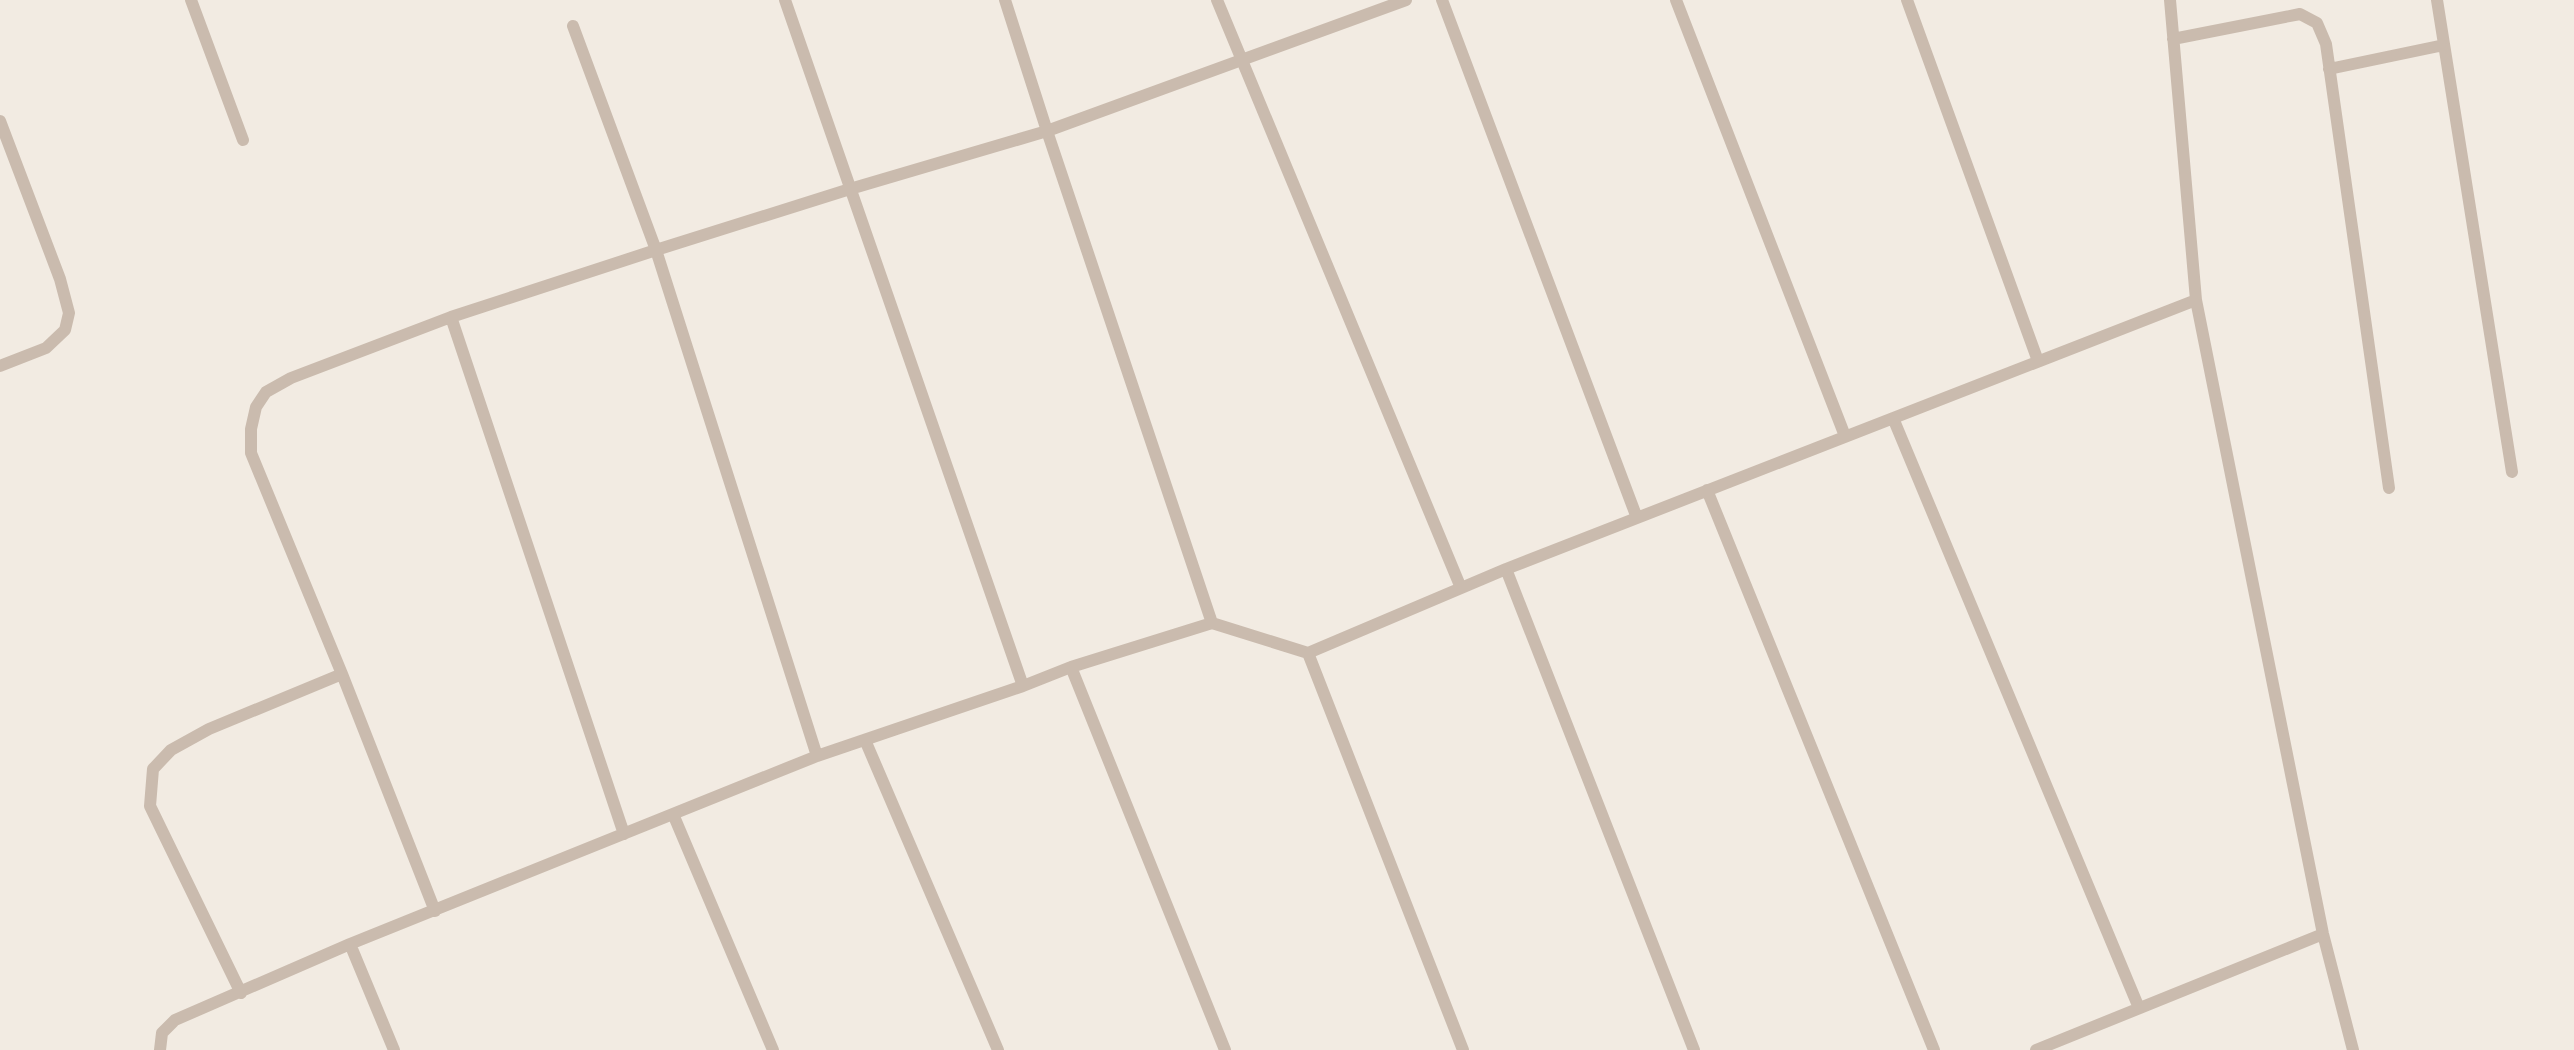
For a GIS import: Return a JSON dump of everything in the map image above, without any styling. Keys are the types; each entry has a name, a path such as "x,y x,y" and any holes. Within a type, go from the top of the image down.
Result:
{"street":[{"path":"191,0 243,140"},
{"path":"785,0 1023,686"},
{"path":"1005,0 1212,623"},
{"path":"1217,0 1461,588"},
{"path":"435,911 342,674 251,453 251,429 256,407 266,392 292,378 451,317 850,189 1047,131 1406,0"},
{"path":"1442,0 1637,518"},
{"path":"1676,0 1845,436"},
{"path":"1907,0 2038,361"},
{"path":"2170,0 2196,300 2323,934 2353,1050"},
{"path":"2437,0 2512,472"},
{"path":"2173,39 2300,14 2317,23 2326,44 2389,488"},
{"path":"573,26 656,250 817,756"},
{"path":"2329,69 2444,45"},
{"path":"0,121 60,279 69,313 65,330 46,348 0,366"},
{"path":"160,1050 162,1033 175,1020 241,993 350,944 817,756 1023,686 1071,667 1212,623 1308,652 1506,569 2196,300"},
{"path":"451,317 624,834"},
{"path":"1894,418 2139,1008"},
{"path":"1707,490 1934,1050"},
{"path":"1506,569 1694,1050"},
{"path":"1308,652 1463,1050"},
{"path":"1071,667 1225,1050"},
{"path":"241,993 150,806 153,769 171,750 209,729 342,674"},
{"path":"865,740 998,1050"},
{"path":"673,814 773,1050"},
{"path":"2036,1050 2323,934"},
{"path":"350,944 394,1050"}]}
